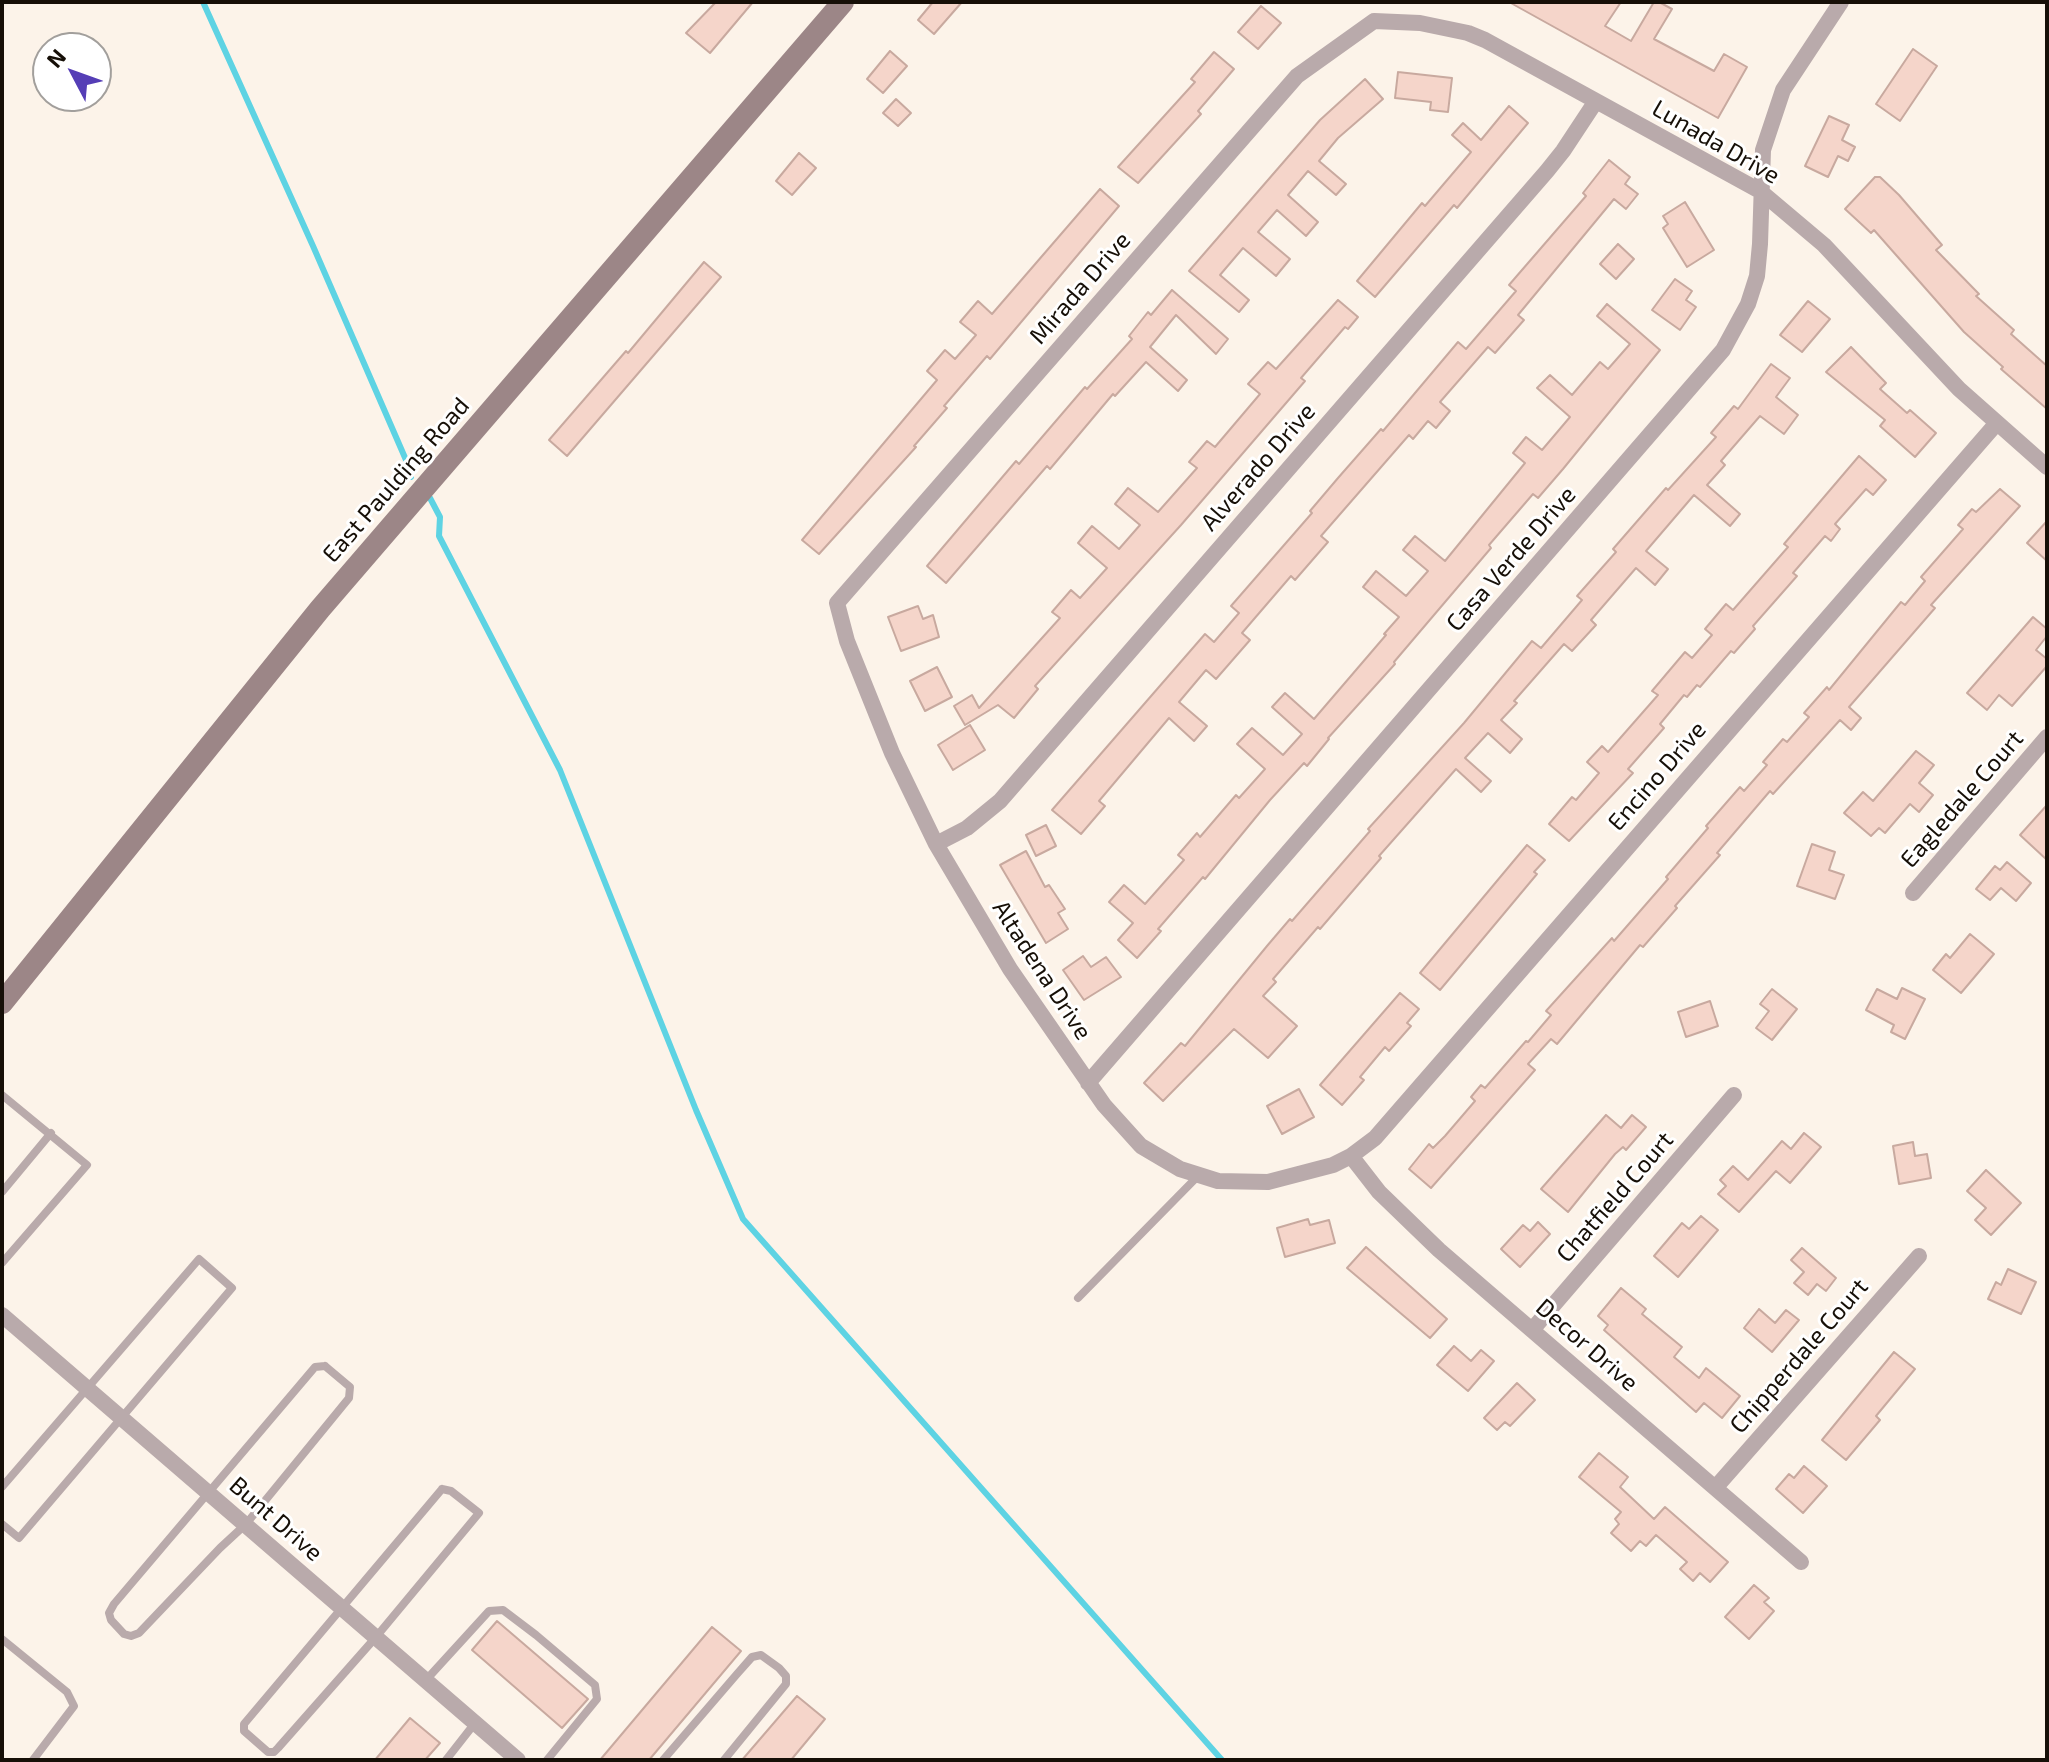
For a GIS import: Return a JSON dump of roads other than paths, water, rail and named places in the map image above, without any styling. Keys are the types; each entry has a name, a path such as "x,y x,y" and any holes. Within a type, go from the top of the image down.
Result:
{"main road":[{"name":"East Paulding Road","path":"2,1003 320,609 843,2"}],"street":[{"name":"Casa Verde Drive","path":"1088,1083 1723,350 1748,304 1757,276 1763,150 1783,90 1841,2"},
{"name":"Lunada Drive","path":"1374,21 1420,23 1468,33 1760,191 1824,245 1959,389 2047,467"},
{"name":"Mirada Drive","path":"837,603 1297,76 1374,21"},
{"name":"Alverado Drive","path":"936,844 967,828 1000,801 1547,171 1596,101"},
{"name":"Encino Drive","path":"1351,1156 1385,1126 1996,424"},
{"name":"Altadena Drive","path":"837,603 847,641 892,753 936,844 1010,969 1088,1083 1141,1146 1180,1169 1234,1183 1268,1182 1333,1165 1351,1156"},
{"name":"Eagledale Court","path":"1913,893 2047,737"},
{"name":"Chatfield Court","path":"1532,1330 1734,1095"},
{"name":"Decor Drive","path":"1351,1156 1398,1211 1801,1562"},
{"name":"Chipperdale Court","path":"1716,1487 1919,1256"},
{"name":"Bunt Drive","path":"2,1315 475,1722 510,1757"}],"lane":[{"path":"2,1095 87,1165 2,1263"},
{"path":"2,1192 51,1133"},
{"path":"1078,1298 1199,1176"},
{"path":"2,1487 199,1259 232,1288 19,1538 2,1524"},
{"path":"325,1366 350,1387 349,1398 246,1524 139,1633 131,1636 124,1634 111,1620 109,1613 114,1604 315,1367 325,1366"},
{"path":"442,1489 451,1491 479,1513 376,1637 274,1752 268,1752 249,1737 244,1731 244,1724 341,1607 442,1489"},
{"path":"426,1680 489,1611 503,1610 595,1685 597,1699 547,1760"},
{"path":"2,1639 67,1692 74,1706 33,1760"},
{"path":"663,1760 752,1657 761,1655 786,1676 786,1684 724,1760"},
{"path":"446,1760 475,1722"}],"waterway":[{"path":"203,2 313,246 411,477"},
{"path":"430,498 440,517 439,536 560,770 743,1219 1222,1760"}]}
